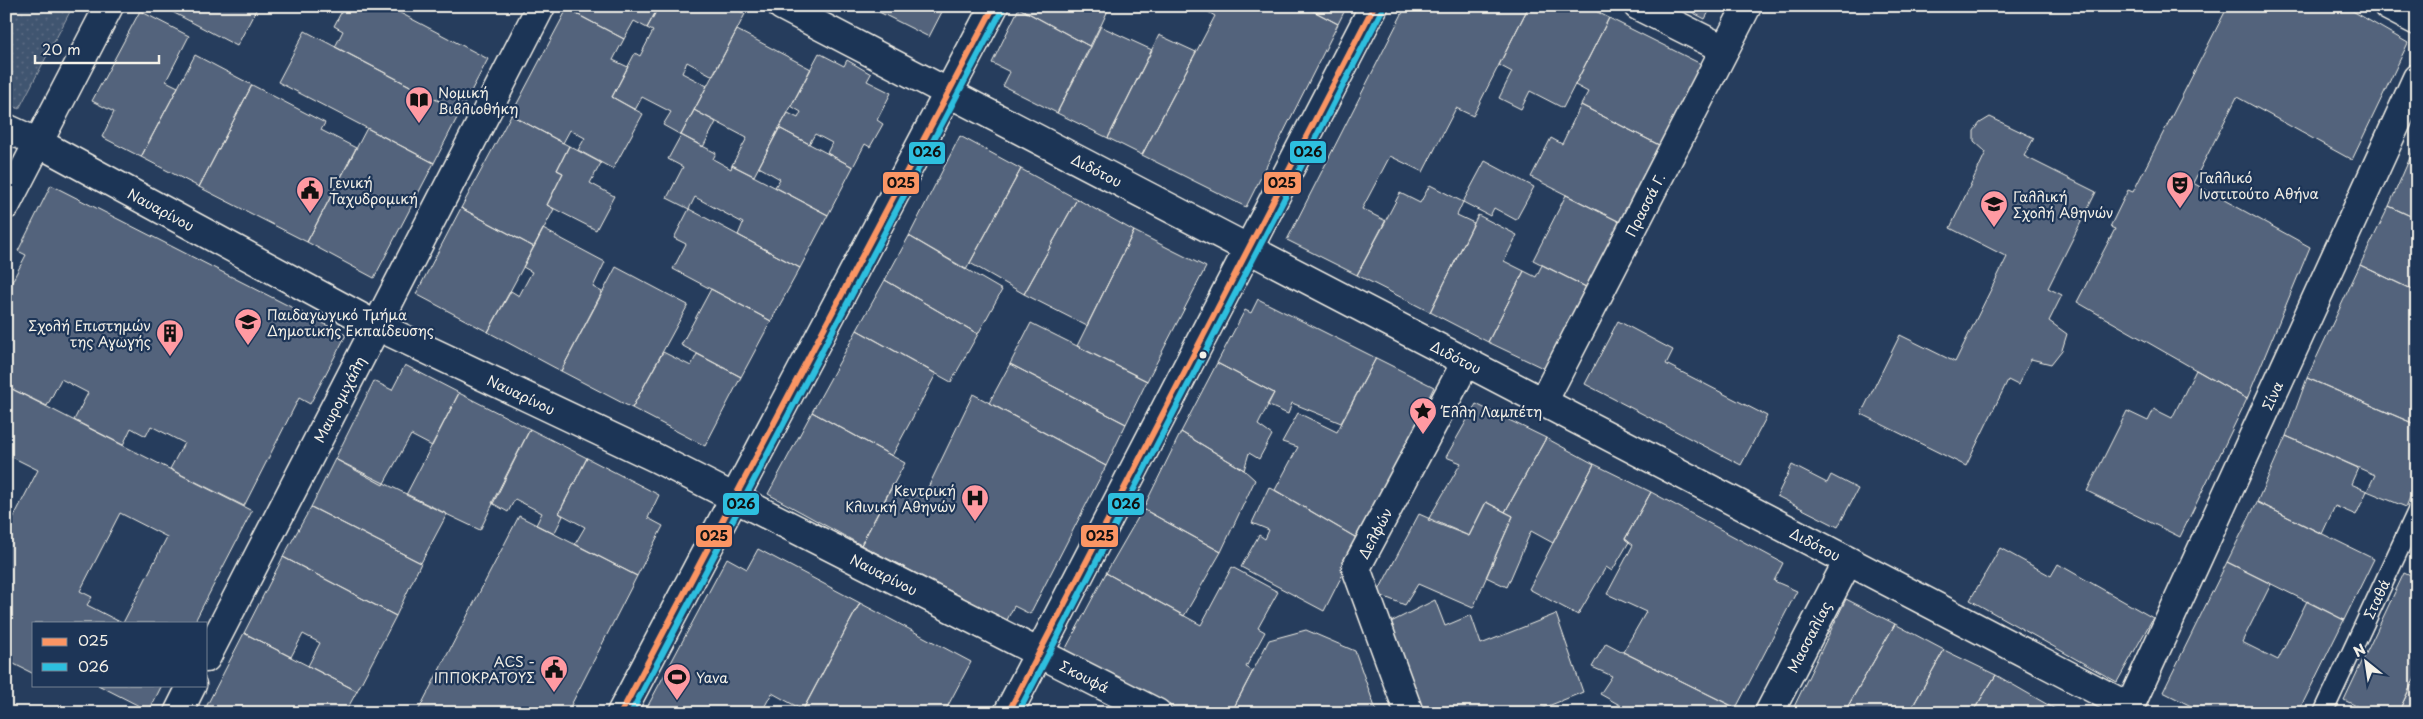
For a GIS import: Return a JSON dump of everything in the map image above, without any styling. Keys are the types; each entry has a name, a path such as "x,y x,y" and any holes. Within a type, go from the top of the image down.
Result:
{"street":[{"path":"6,205 109,6"},
{"name":"Μαυρομιχάλη","path":"208,654 541,6"},
{"name":"Διδότου","path":"782,6 1848,561 2128,710"},
{"path":"621,713 994,6"},
{"path":"1008,713 1374,6"},
{"path":"1638,6 1724,50"},
{"name":"Πρασσά Γ.","path":"1544,402 1747,6"},
{"path":"2388,6 2417,21"},
{"name":"Σίνα","path":"2128,710 2417,78"},
{"name":"Ναυαρίνου","path":"6,128 39,143 377,326 656,458 1040,653"},
{"name":"Δελφών","path":"1409,713 1356,568 1466,362"},
{"name":"Μασσαλίας","path":"1769,713 1848,561"},
{"name":"Σκουφά","path":"1040,653 1157,713"},
{"path":"178,713 192,686"}],"lane":[{"name":"Σταθά","path":"2323,713 2417,511"}],"shaded area":[{"path":"6,6 73,6 19,109 6,102"}],"building":[{"path":"161,6 258,6 237,46"},
{"path":"338,6 387,6 488,59 460,112 335,47 343,31 334,26 343,9"},
{"path":"569,6 659,6 647,28 634,21 624,39 567,9"},
{"path":"659,6 730,6 745,14 713,76 687,62 682,73 707,86 681,135 663,125 671,112 642,97 635,110 612,97 635,53 640,56 653,31 647,28"},
{"path":"867,6 945,6 929,37"},
{"path":"1020,6 1110,6 1091,47 1019,8"},
{"path":"1198,6 1304,6 1338,24 1246,207 1142,155 1215,16"},
{"path":"1304,6 1347,6 1338,24"},
{"path":"1406,6 1529,6 1473,116 1456,108 1423,172 1390,156 1362,209 1386,221 1357,275 1287,240"},
{"path":"1529,6 1586,6 1609,18 1563,108 1530,91 1521,109 1499,98 1512,72 1499,65"},
{"path":"1680,6 1712,6 1705,19"},
{"name":"Γαλλικό Ινστιτούτο Αθήνα","path":"2228,6 2344,6 2408,43 2352,160 2237,97 2193,183 2310,247 2247,399 2077,302 2115,229 2110,227 2128,190 2133,192"},
{"path":"1019,8 1091,47 1057,113 1003,86 1010,72 992,63"},
{"path":"567,9 624,39 613,60 628,67 612,97 643,114 613,169 578,150 585,138 570,130 563,143 511,115"},
{"path":"140,11 189,36 166,81 178,87 141,157 102,137 114,112 92,101"},
{"path":"1609,18 1701,64 1659,145 1581,105 1588,92 1575,85"},
{"path":"1100,26 1152,50 1108,138 1057,113"},
{"path":"737,30 811,69 754,176 732,165 747,138 694,110"},
{"path":"305,31 460,112 434,163 278,82"},
{"path":"1159,35 1196,52 1142,155 1108,138"},
{"path":"819,53 844,66 847,60 871,74 867,81 891,93 877,120 883,124 870,147 865,144 853,167 827,153 832,143 815,134 809,144 779,128 788,113 798,118 801,112 791,106"},
{"path":"195,55 252,85 199,187 141,157"},
{"path":"252,85 325,123 321,130 356,148 307,242 199,187"},
{"path":"1581,105 1659,145 1620,222 1531,177 1551,138 1562,144"},
{"path":"694,110 716,122 703,147 681,135"},
{"path":"511,115 569,146 557,170 563,173 547,205 554,209 534,247 461,208"},
{"path":"1990,117 2034,138 2024,156 2096,192 2048,288 2062,295 2049,321 2067,334 2062,350 2051,364 2031,359 2018,385 2008,380 1966,466 1861,414 1900,335 1955,362 2007,257 1950,228 1986,152 1974,141 1974,131 1980,123"},
{"path":"367,128 434,163 374,278 307,242"},
{"path":"779,128 853,167 828,215 775,187 780,179 759,167"},
{"path":"681,135 716,153 713,159 731,169 732,165 828,215 800,268 738,235 743,223 695,197 689,209 667,198 683,167 668,159"},
{"path":"960,136 1021,169 966,270 909,236"},
{"path":"2417,144 2417,219 2389,206"},
{"path":"569,146 601,163 590,183 614,196 596,230 547,205 563,173 557,170"},
{"path":"1485,161 1534,187 1516,220 1494,208 1490,216 1463,202"},
{"path":"1021,169 1077,199 1024,294 970,263"},
{"name":"Σχολή Επιστημών της Αγωγής","path":"51,185 346,335 310,404 299,398 244,506 170,469 184,443 151,426 146,436 131,428 123,445 74,420 88,393 61,379 47,406 6,386 6,293 26,255 18,251"},
{"path":"1430,185 1463,202 1457,215 1474,223 1430,312 1357,275 1400,193 1420,203"},
{"path":"1566,195 1620,222 1586,287 1533,260"},
{"path":"1077,199 1134,231 1087,326 1024,294"},
{"path":"2389,206 2417,219 2417,292 2360,265"},
{"path":"461,208 534,247 488,332 416,294"},
{"path":"689,209 800,268 771,321 673,269 686,244 674,238"},
{"path":"1478,215 1517,235 1504,261 1524,271 1488,342 1430,312"},
{"path":"543,229 605,262 593,287 602,292 561,371 488,332 511,291 519,296 532,272 523,267"},
{"path":"1134,231 1206,267 1147,381 1077,346"},
{"path":"909,236 1002,290 978,334 885,280"},
{"path":"1542,265 1586,287 1545,369 1488,342 1524,271 1536,277"},
{"path":"2360,265 2417,292 2417,425 2307,378"},
{"path":"616,267 688,305 632,408 561,371"},
{"path":"885,280 978,334 951,382 857,330"},
{"path":"711,289 771,321 741,377 681,345"},
{"path":"1258,299 1376,358 1341,423 1292,403 1288,414 1267,405 1274,393 1217,363 1245,310 1251,313"},
{"path":"1618,321 1673,350 1666,364 1767,416 1741,465 1585,384"},
{"path":"1031,323 1147,381 1126,424 1010,364"},
{"path":"857,330 936,374 892,456 812,412"},
{"path":"663,352 691,366 697,354 741,377 705,446 632,408"},
{"path":"1376,358 1434,387 1360,540 1275,490 1298,447 1282,442 1298,413 1337,432"},
{"path":"1217,363 1274,393 1258,425 1272,435 1259,459 1249,453 1244,470 1181,432"},
{"path":"1010,364 1126,424 1106,466 989,403"},
{"path":"405,365 459,393 432,446 411,435 383,485 335,459 374,381 392,390"},
{"path":"2196,370 2247,399 2180,537 2087,491 2127,411 2148,421 2154,409 2172,418"},
{"path":"2307,378 2417,425 2417,481 2406,507 2367,491 2375,475 2286,436"},
{"path":"6,386 252,511 195,622 124,622 167,537 120,513 80,591 92,597 87,605 120,622 32,622 32,673 6,660 6,532 38,470 6,454"},
{"path":"459,393 530,429 480,530 406,495"},
{"name":"Κεντρική Κλινική Αθηνών","path":"973,394 1106,466 1030,614 1014,606 1007,620 861,545 893,484 923,498"},
{"path":"1476,404 1546,438 1505,512 1486,502 1469,536 1428,520 1461,463 1446,457"},
{"path":"812,412 905,463 861,545 768,494"},
{"path":"530,429 587,458 559,513 563,516 554,534 536,525 542,513 515,499 508,512 492,503"},
{"path":"1181,432 1244,470 1255,480 1221,552 1143,509"},
{"path":"2286,436 2358,468 2351,484 2367,491 2356,515 2335,506 2322,534 2257,502"},
{"path":"1546,438 1594,464 1553,543 1531,531 1507,587 1486,577 1513,516 1505,512"},
{"path":"587,458 659,495 648,518 663,526 637,576 575,544 585,527 559,513"},
{"path":"335,459 447,514 421,563 311,507"},
{"path":"1594,464 1651,492 1625,539 1629,542 1612,571 1606,567 1578,615 1529,589"},
{"path":"1792,465 1827,483 1831,475 1858,489 1838,527 1777,496"},
{"path":"1269,487 1360,540 1324,611 1241,567 1259,535 1265,539 1269,530 1252,523"},
{"path":"1651,492 1783,563 1774,581 1797,591 1736,708 1623,652 1646,612 1607,594 1633,545 1625,539"},
{"path":"1486,502 1513,516 1473,608 1418,584 1405,605 1377,594 1419,514 1469,536"},
{"path":"2257,502 2374,559 2344,620 2227,562"},
{"path":"311,507 421,563 396,616 283,557"},
{"path":"1143,509 1221,552 1184,616 1106,573"},
{"path":"519,516 637,576 567,713 417,713"},
{"path":"2000,548 2051,576 2058,564 2153,618 2117,682 1970,600"},
{"path":"758,549 860,603 803,710 772,693 761,713 644,713 727,558 747,569"},
{"path":"283,557 396,616 357,691 308,666 320,643 303,634 291,657 244,633"},
{"path":"2227,562 2271,584 2242,642 2278,660 2307,601 2344,620 2298,713 2205,713 2163,692"},
{"path":"1232,567 1278,592 1258,628 1265,632 1246,667 1253,671 1231,713 1180,713 1064,652 1106,573 1201,625"},
{"path":"2404,573 2417,579 2417,673 2398,713 2371,713 2344,700"},
{"path":"1846,599 1895,624 1844,713 1791,713"},
{"path":"1435,600 1445,626 1471,615 1481,644 1556,614 1583,692 1531,713 1421,713 1389,623"},
{"path":"860,603 971,662 944,713 801,713"},
{"path":"1895,624 1944,650 1909,713 1844,713"},
{"path":"1306,630 1355,651 1377,713 1231,713 1269,640"},
{"path":"244,633 357,691 345,713 208,713 204,711"},
{"path":"1606,643 1736,708 1734,713 1634,713 1600,694 1612,676 1592,667"},
{"path":"1944,650 1996,675 1972,713 1909,713"},
{"path":"2417,673 2417,713 2398,713"},
{"path":"1996,675 2062,713 1972,713"},
{"path":"100,686 162,686 149,711"}],"transit line":[{"name":"025","path":"621,713 994,6"},
{"name":"025","path":"1008,713 1374,6"},
{"name":"026","path":"631,713 1002,10"},
{"name":"026","path":"1018,713 1382,10"}],"place":[{"name":"Νομική Βιβλιοθήκη","path":"419,124"},
{"name":"Γαλλικό Ινστιτούτο Αθήνα","path":"2180,209"},
{"name":"Γενική Ταχυδρομική","path":"310,214"},
{"name":"Γαλλική Σχολή Αθηνών","path":"1994,228"},
{"name":"Παιδαγωγικό Τμήμα Δημοτικής Εκπαίδευσης","path":"248,346"},
{"name":"Σχολή Επιστημών της Αγωγής","path":"170,357"},
{"name":"Έλλη Λαμπέτη","path":"1423,435"},
{"name":"Κεντρική Κλινική Αθηνών","path":"975,522"},
{"name":"ACS - ΙΠΠΟΚΡΑΤΟΥΣ","path":"554,693"},
{"name":"Yava","path":"677,701"}]}
